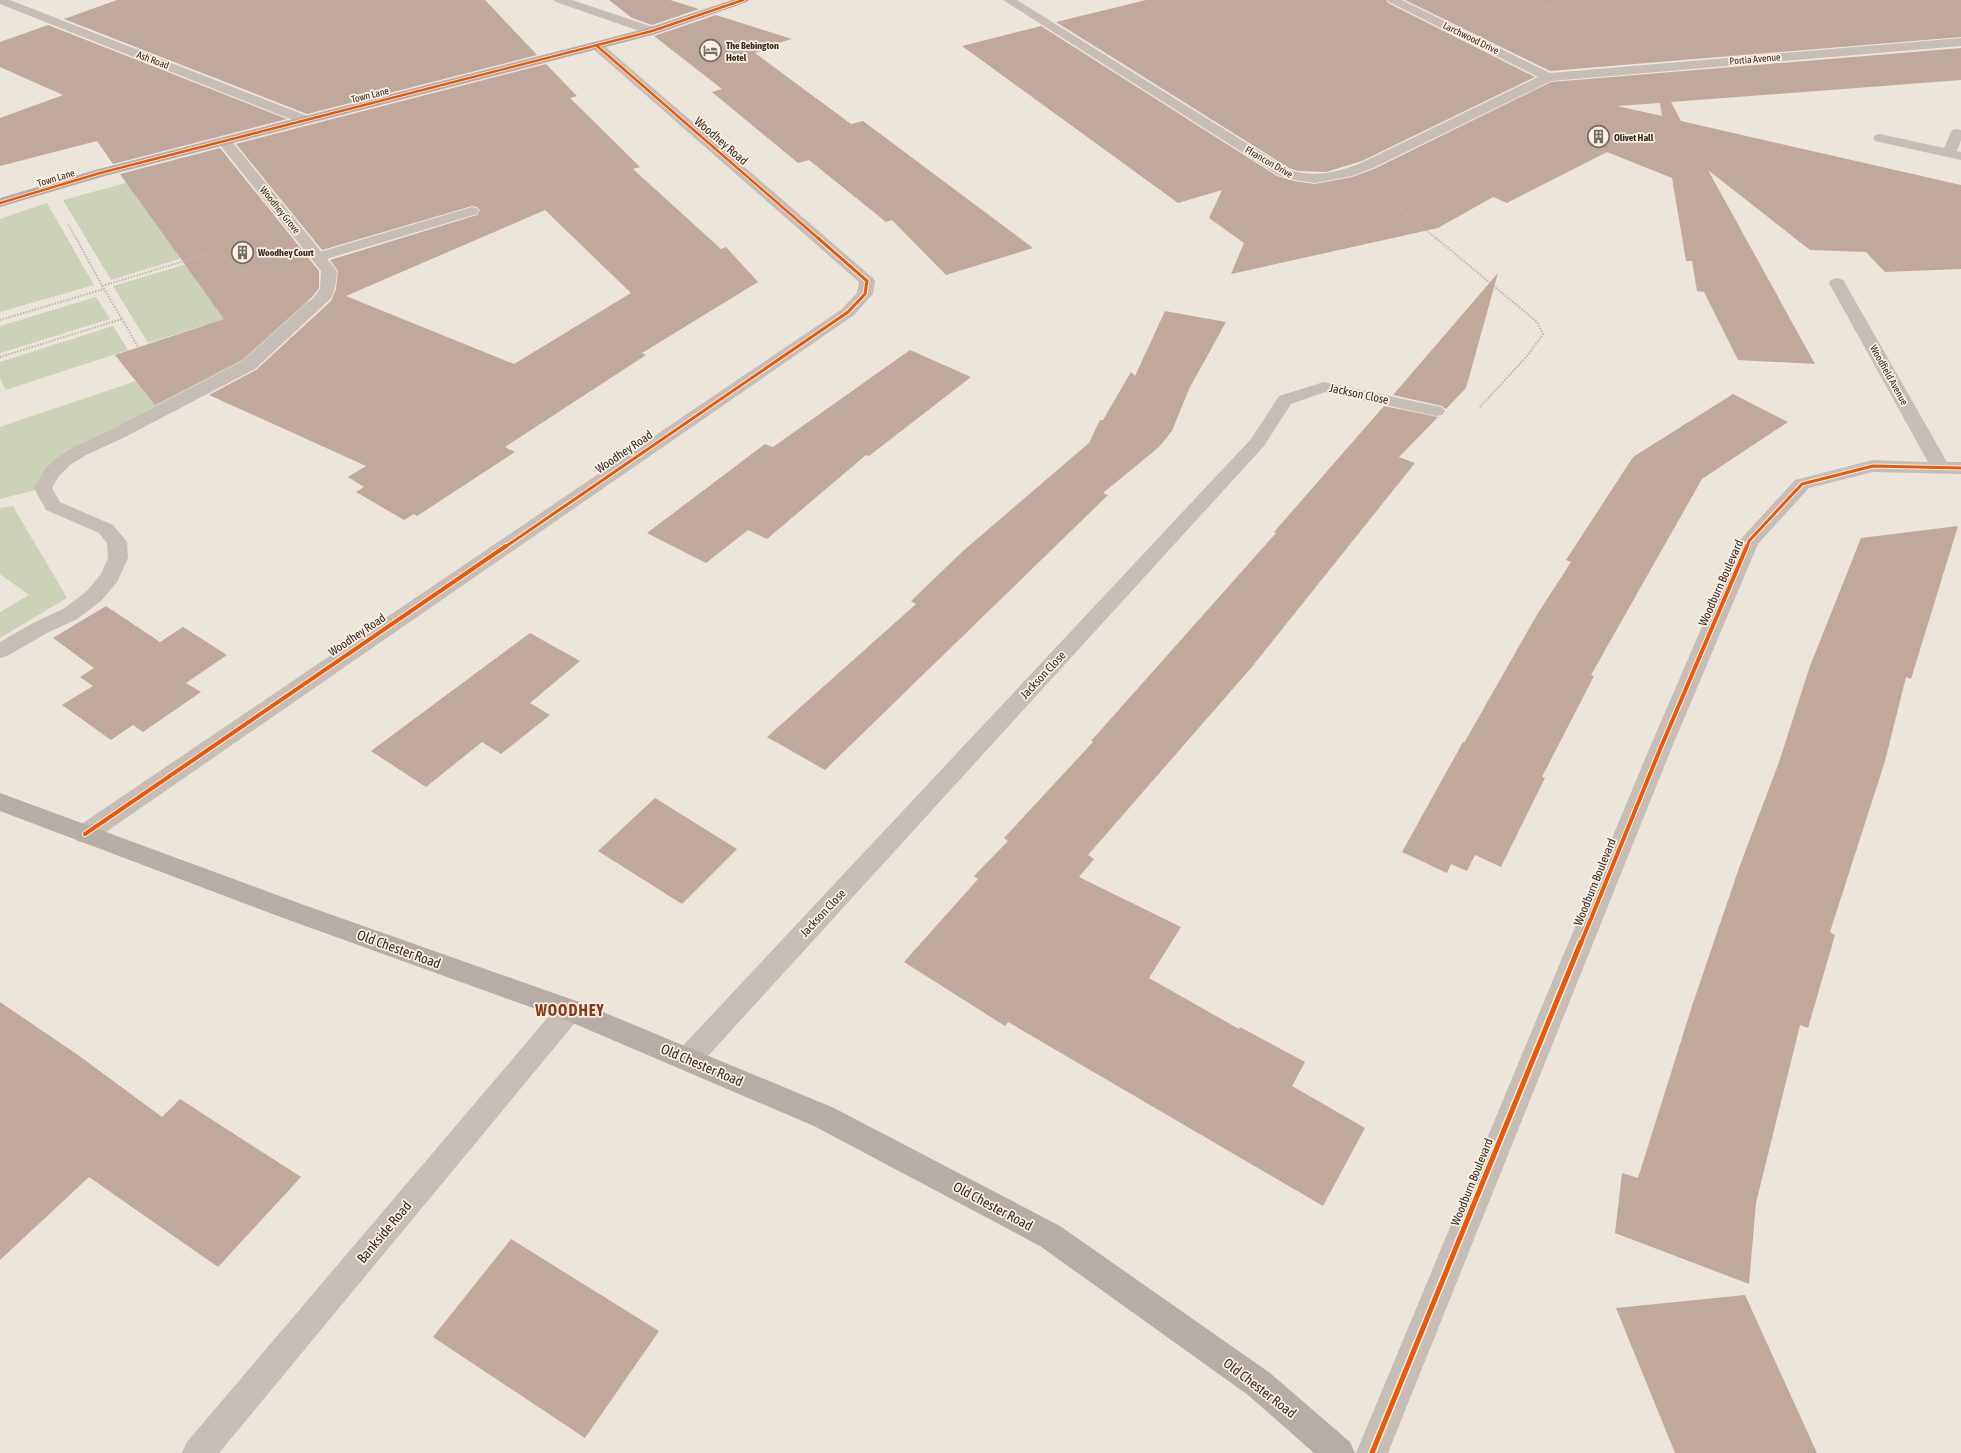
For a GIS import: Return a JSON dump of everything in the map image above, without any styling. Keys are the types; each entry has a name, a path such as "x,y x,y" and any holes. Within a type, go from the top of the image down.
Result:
{"main road":[{"name":"Town Lane","path":"0,203 100,173 652,31 691,19 743,0"},
{"name":"Old Chester Road","path":"0,802 570,1010 824,1117 1050,1236 1259,1384 1339,1453"}],"street":[{"name":"Ash Road","path":"0,0 305,120"},
{"path":"560,0 652,31"},
{"name":"Ffrancon Drive","path":"1009,0 1283,172 1296,178 1313,180 1353,172 1548,77"},
{"name":"Larchwood Drive","path":"1394,0 1548,77"},
{"name":"Portia Avenue","path":"1548,77 1961,42"},
{"name":"Woodhey Road","path":"85,834 848,312 865,294 867,281 596,45"},
{"path":"1880,138 1955,155 1957,133"},
{"name":"Woodhey Grove","path":"0,651 40,628 70,614 94,596 110,577 118,558 116,542 106,529 53,506 42,488 52,473 64,461 80,451 117,434 249,365 319,301 328,290 329,271 225,142"},
{"path":"318,257 472,211"},
{"name":"Woodfield Avenue","path":"1837,283 1951,468"},
{"name":"Jackson Close","path":"688,1059 1258,442 1284,400 1324,387 1436,411"},
{"name":"Woodburn Boulevard","path":"1372,1453 1661,747 1749,541 1802,484 1873,466 1951,468"},
{"name":"Bankside Road","path":"198,1453 570,1010"}],"path":[{"path":"1353,172 1537,322 1543,334 1528,355 1470,418 1436,411"},
{"path":"49,188 102,286 138,347"},
{"path":"102,286 214,252"},
{"path":"0,320 104,289"},
{"path":"0,357 122,319"}],"green space":[{"path":"196,164 189,256 111,280 63,200"},
{"path":"47,203 94,285 0,312 0,219"},
{"path":"207,258 296,301 319,301 249,365 80,451 43,488 0,499 0,427 224,351 205,325 148,343 113,286"},
{"path":"96,297 110,319 0,353 0,326"},
{"path":"113,326 128,350 6,390 0,379 0,362"},
{"path":"13,506 67,598 0,638 0,612 29,595 0,574 0,508"}],"building":[{"path":"117,0 485,0 537,55 307,114 64,19"},
{"path":"609,0 670,0 699,9 652,25 632,18"},
{"path":"1146,0 1386,0 1388,3 1535,77 1362,161 1326,172 1298,171 1289,168 1056,22"},
{"path":"1405,0 1961,0 1961,37 1550,71"},
{"path":"716,15 792,39 757,49 761,51 755,53 851,124 863,121 1033,248 946,275 892,220 886,222 809,160 798,163 712,92 722,89 654,36"},
{"path":"48,25 287,119 113,164 97,141 0,166 0,118 63,95 0,67 0,42"},
{"path":"1041,26 1277,176 1294,181 1315,184 1352,177 1374,169 1551,82 1961,48 1961,80 1671,102 1681,121 1961,185 1961,269 1885,272 1866,252 1810,250 1708,170 1815,364 1738,360 1704,292 1697,291 1692,261 1686,261 1672,178 1607,152 1507,203 1493,197 1438,228 1231,274 1244,243 1209,218 1222,190 1178,203 962,46","holes":["1660,103 1662,116 1617,106"]},
{"path":"546,64 577,96 570,98 640,167 633,169 721,249 726,247 758,282 642,353 646,355 505,447 515,452 417,516 414,514 404,520 356,492 364,487 348,477 366,466 209,395 256,370 331,301 336,289 338,271 330,260 477,215 480,210 477,207 472,206 322,250 236,144","holes":["545,210 631,293 514,364 346,296"]},
{"path":"220,148 319,271 319,288 312,297 242,360 155,405 115,355 224,319 120,174"},
{"path":"1498,273 1466,388 1446,409 1442,406 1393,395"},
{"path":"1165,311 1226,322 1189,389 1172,431 1159,447 1103,493 1108,495 825,770 767,737 916,604 911,601 963,551 1089,443 1100,420 1103,420 1131,372 1135,376"},
{"path":"910,350 971,377 869,456 866,455 767,539 748,530 706,563 647,533 765,444 773,447"},
{"path":"1733,394 1788,422 1702,479 1591,675 1594,676 1542,777 1545,778 1501,867 1475,855 1467,871 1451,864 1447,873 1402,852 1463,742 1464,743 1538,613 1571,562 1566,560 1633,457"},
{"path":"1384,406 1438,417 1399,457 1415,463 1251,668 1088,855 1094,859 1079,877 1181,927 1149,978 1239,1029 1240,1027 1305,1062 1292,1086 1365,1128 1323,1206 1008,1022 1005,1026 904,962 978,879 974,876 1008,841 1004,838 1093,742 1091,741 1276,533 1274,532"},
{"path":"1958,526 1911,679 1906,677 1885,761 1830,932 1835,935 1808,1028 1800,1025 1756,1203 1749,1284 1615,1233 1622,1173 1638,1178 1692,1006 1739,868 1779,762 1810,666 1861,538"},
{"path":"106,606 160,642 183,627 227,655 186,683 201,692 143,732 133,725 111,740 62,705 93,686 80,677 94,668 53,638"},
{"path":"530,633 580,661 530,703 550,715 501,754 482,742 426,787 371,751"},
{"path":"655,798 737,849 682,904 598,851"},
{"path":"0,1002 78,1055 162,1117 180,1099 301,1177 218,1267 89,1177 0,1260"},
{"path":"511,1239 659,1331 585,1438 433,1337"},
{"path":"1745,1295 1817,1453 1675,1453 1616,1308"}],"cycle path":[{"path":"0,203 100,173 652,31 743,0"},
{"path":"85,834 848,312 865,294 867,281 596,45"},
{"path":"1372,1453 1661,747 1749,541 1802,484 1873,466 1961,468"}],"place":[{"name":"The Bebington Hotel","path":"710,51"},
{"name":"Olivet Hall","path":"1599,137"},
{"name":"Woodhey Court","path":"242,252"}],"district":[{"name":"WOODHEY","path":"570,1010"}]}
